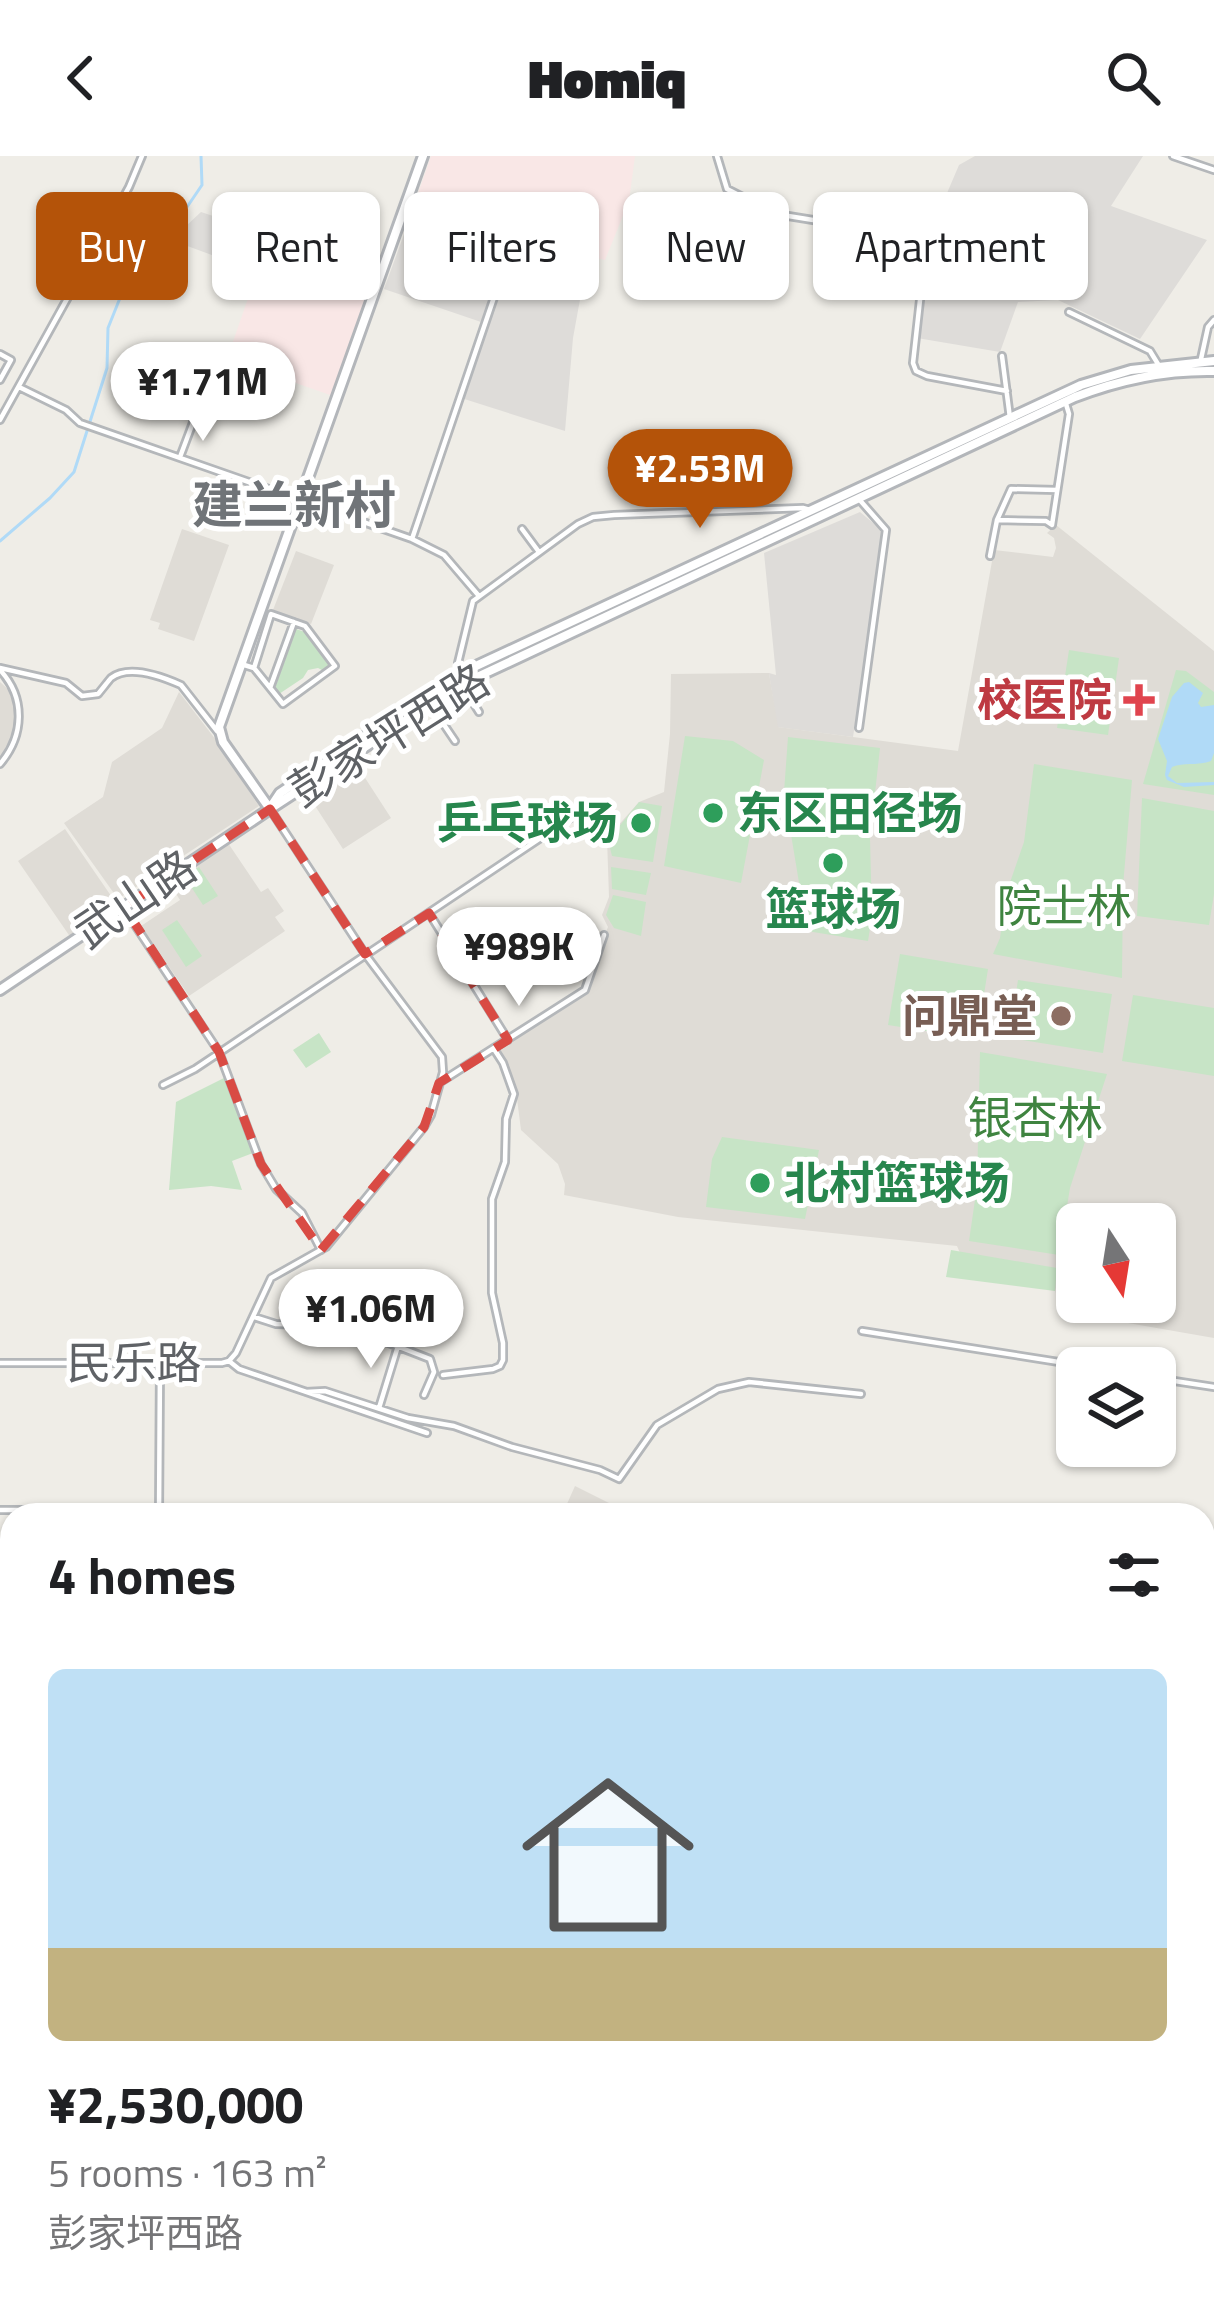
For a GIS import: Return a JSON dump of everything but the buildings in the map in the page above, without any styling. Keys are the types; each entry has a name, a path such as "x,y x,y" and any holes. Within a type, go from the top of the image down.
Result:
{"main road":[{"path":"270,809 219,727 423,156"},
{"name":"彭家坪西路","path":"270,809 280,794 463,680 810,510 1063,398 1161,370 1214,361"},
{"name":"彭家坪西路","path":"1161,370 1214,370"},
{"name":"彭家坪西路","path":"270,809 463,680 857,499 1063,398"},
{"name":"武山路","path":"3,988 270,809"}],"street":[{"path":"1,417 142,156"},
{"path":"717,156 727,189 766,211 882,234 922,282 916,371 1007,391"},
{"path":"1173,156 1214,170"},
{"path":"412,539 493,300"},
{"path":"1069,312 1150,351 1161,370"},
{"path":"1201,362 1214,320"},
{"path":"0,354 11,360 0,380"},
{"path":"1002,356 1010,418"},
{"path":"180,457 212,372"},
{"path":"19,387 66,410 80,423 412,539 444,555 479,596"},
{"path":"997,520 1052,525 1069,415 1063,398"},
{"path":"990,556 997,520 1011,489 1057,490"},
{"path":"857,499 886,530 859,728"},
{"path":"479,712 458,663 469,611 479,596 578,524 593,518 663,512 810,510"},
{"path":"522,529 539,552"},
{"path":"241,664 254,668 283,704 335,666 305,626 272,614 254,668"},
{"path":"270,688 294,622"},
{"path":"0,669 66,683 82,696 98,694 107,681 122,673 173,681 220,734"},
{"path":"0,669 12,686 20,718 18,735 0,764"},
{"path":"430,704 455,741"},
{"path":"270,809 365,954 442,1058 440,1083"},
{"path":"163,1085 195,1069 584,809"},
{"path":"124,907 219,1052 268,1178 302,1213 321,1250"},
{"path":"429,914 508,1040"},
{"path":"440,1083 585,990 604,935"},
{"path":"0,976 3,988"},
{"path":"443,1375 493,1369 503,1360 492,1293 492,1199 505,1162 506,1119 514,1094 494,1049"},
{"name":"民乐路","path":"0,1363 229,1360 271,1278 321,1250 424,1127 440,1083"},
{"path":"254,1317 276,1324 345,1327 430,1360 434,1372 424,1395"},
{"path":"862,1331 1056,1362"},
{"path":"379,1408 398,1346"},
{"path":"229,1360 239,1369 427,1433"},
{"path":"159,1503 160,1364"},
{"path":"306,1392 325,1391 408,1418 454,1426 619,1479 657,1425 718,1389 749,1382 861,1394"},
{"path":"1176,1382 1214,1388"}],"highlighted area":[{"path":"270,809 365,954 429,913 508,1040 439,1083 424,1127 321,1250 261,1164 219,1052 124,907"}],"shaded area":[{"path":"431,156 635,156 630,192 623,192 623,216 605,260 599,259 599,192 418,192"},
{"path":"975,156 1143,156 1111,206 1207,240 1140,339 1058,300 1088,300 1088,192 947,192 959,165"},
{"path":"201,212 212,216 212,255 188,246 188,224"},
{"path":"404,234 404,296 384,289"},
{"path":"247,300 367,300 333,396 227,359"},
{"path":"416,300 580,300 565,431 458,397 484,323"},
{"path":"922,300 1058,300 1018,302 1000,352 917,338"},
{"path":"860,512 884,532 853,737 777,727 769,673 776,675 764,553"},
{"path":"1056,525 1214,651 1214,1338 1128,1323 1176,1323 1176,1203 1056,1203 1056,1293 1052,1270 960,1253 957,1246 678,1217 564,1195 558,1164 521,1130 516,1091 492,1052 579,994 608,927 602,915 609,897 607,838 639,802 664,792 671,674 769,673 778,727 958,751 994,550 1053,557 1054,538 1047,533"},
{"path":"182,529 229,545 194,641 158,629 160,623 150,620"},
{"path":"296,551 334,565 311,624 273,610"},
{"path":"0,682 9,690 16,711 16,731 0,759"},
{"path":"179,692 259,806 118,899 64,823 103,797 112,762 162,728"},
{"path":"358,767 391,818 343,849 310,798"},
{"path":"65,829 118,906 71,938 18,861"},
{"path":"228,843 261,892 268,888 284,911 275,917 285,931 189,996 141,926 180,900 169,883"},
{"path":"575,1486 609,1503 567,1503"}],"green space":[{"path":"296,629 308,633 332,665 324,671 308,670 279,694 275,688"},
{"path":"1069,650 1119,658 1108,735 1057,728"},
{"path":"1176,670 1186,671 1214,692 1214,795 1143,784"},
{"name":"东区田径场","path":"685,736 733,741 764,760 741,883 664,866"},
{"path":"788,737 880,748 870,838 868,941 807,931 784,792"},
{"name":"院士林","path":"1034,764 1132,780 1123,886 1122,978 993,954 1024,842"},
{"path":"1142,798 1214,811 1214,894 1209,925 1137,916"},
{"name":"乒乓球场","path":"639,802 662,806 653,862 612,856 608,840"},
{"path":"199,867 218,896 203,905 184,876"},
{"path":"611,867 651,873 646,895 612,889"},
{"path":"613,895 646,902 641,936 614,928 606,915"},
{"path":"177,920 202,956 186,967 162,930"},
{"path":"900,954 988,969 977,1039 888,1025"},
{"name":"问鼎堂","path":"1018,980 1112,994 1103,1053 1009,1038"},
{"path":"1133,995 1214,1008 1214,1076 1122,1061"},
{"path":"319,1033 331,1052 306,1068 293,1050"},
{"name":"银杏林","path":"980,1052 1107,1074 1068,1203 1056,1203 1056,1255 969,1241 977,1186"},
{"path":"226,1077 253,1153 232,1161 242,1190 211,1186 169,1190 176,1102"},
{"name":"北村篮球场","path":"722,1137 819,1150 805,1219 706,1207 712,1159"},
{"path":"951,1250 1056,1268 1055,1291 946,1277"}],"water":[{"path":"1189,682 1203,693 1201,707 1214,705 1214,753 1211,761 1172,767 1168,776 1177,783 1214,785 1184,787 1167,780 1165,775 1167,761 1158,739 1172,697"}],"waterway":[{"path":"0,541 74,472 107,368 108,328 120,298 145,256 202,185 201,156"}],"place":[{"name":"校医院","path":"1139,700"},
{"name":"东区田径场","path":"713,813"},
{"name":"乒乓球场","path":"641,823"},
{"name":"篮球场","path":"833,863"},
{"name":"问鼎堂","path":"1061,1016"},
{"name":"北村篮球场","path":"760,1183"}],"district":[{"name":"建兰新村","path":"294,505"}]}
